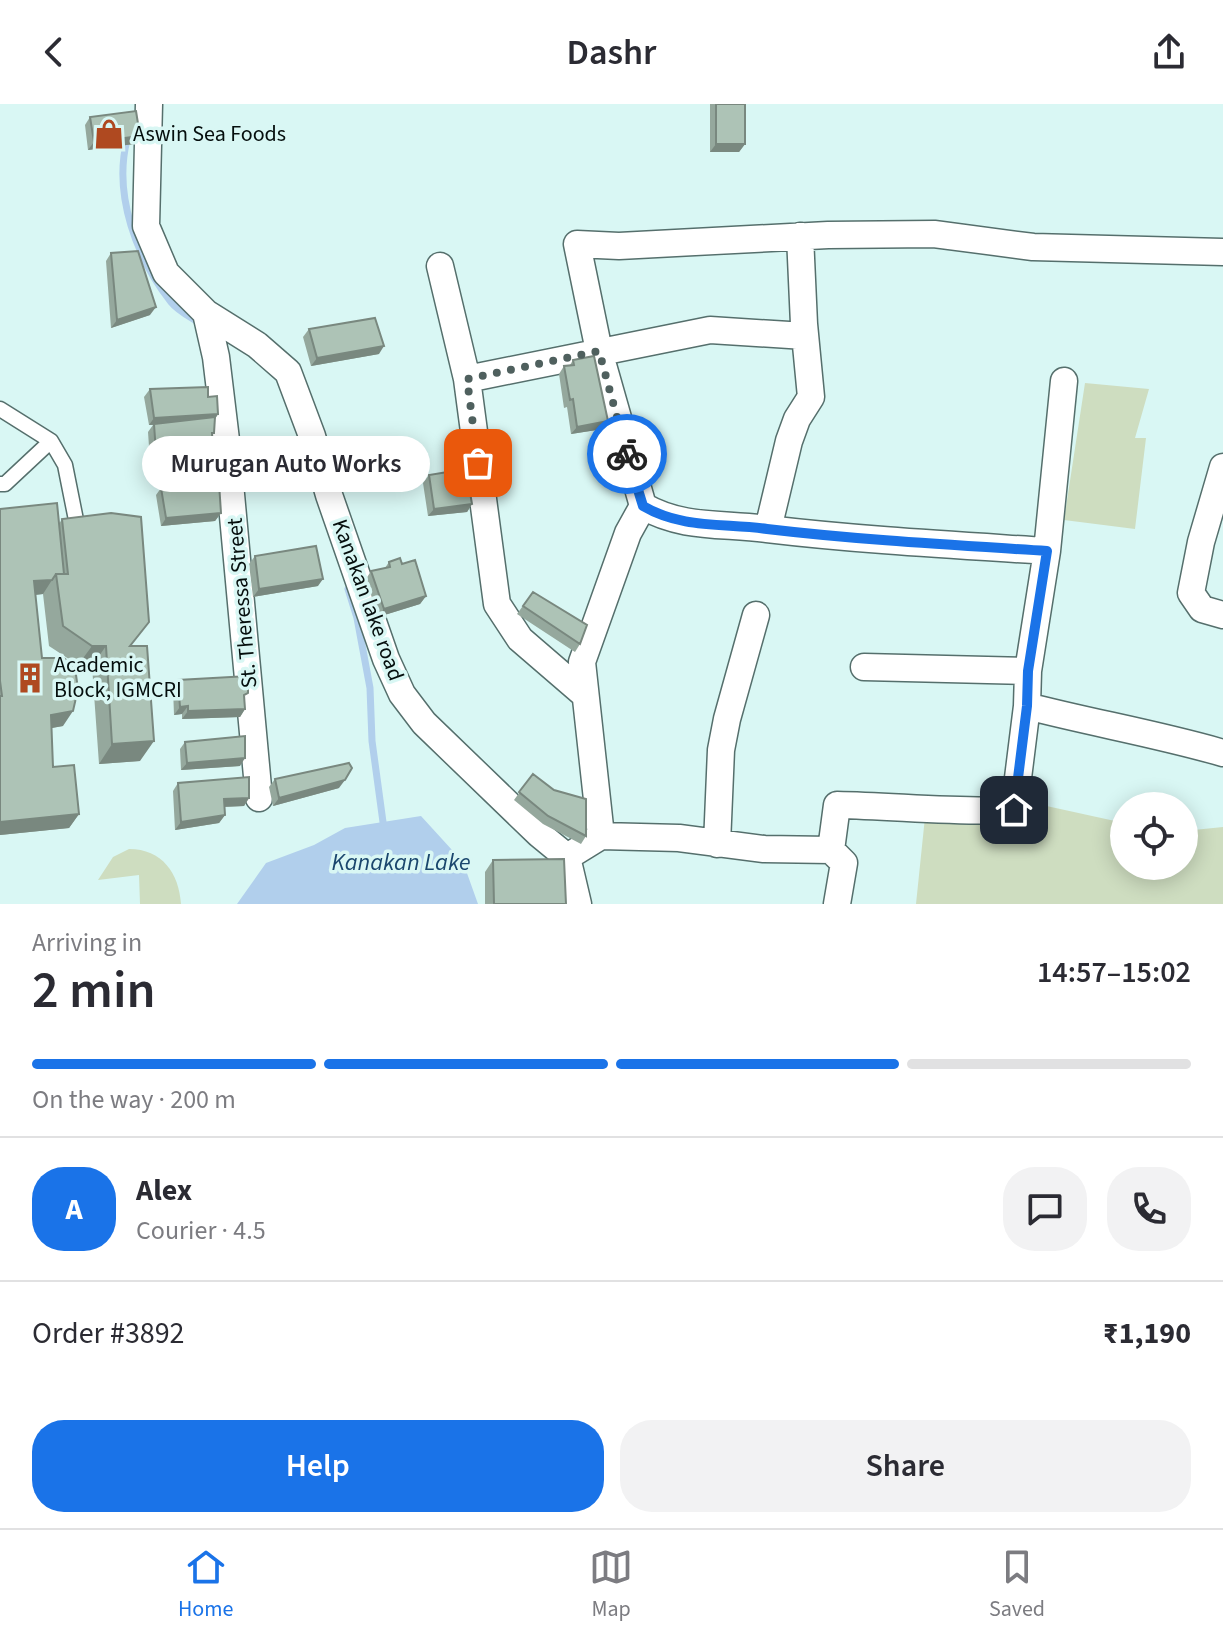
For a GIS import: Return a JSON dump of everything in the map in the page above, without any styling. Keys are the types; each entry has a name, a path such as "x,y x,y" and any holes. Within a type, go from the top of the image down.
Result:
{"street":[{"name":"Kanakan lake road","path":"149,104 146,226 166,273 206,313 257,345 288,372 386,659 402,694 424,723 567,857"},
{"path":"601,836 582,662 628,533 643,506 599,351 577,244 619,246 800,236 934,234 1033,247 1223,252"},
{"path":"768,529 789,441 797,419 811,397 800,236"},
{"path":"440,266 467,379 497,604 520,639 585,695"},
{"name":"St. Theressa Street","path":"206,313 216,357 226,440 259,798"},
{"path":"467,379 710,330 805,336"},
{"path":"831,850 837,805 966,813 1014,810 1027,706 1028,671 1047,551 1064,381"},
{"path":"1223,467 1201,542 1191,593 1202,609 1223,615"},
{"path":"643,506 661,516 686,523 844,538 1047,551"},
{"path":"717,844 721,750 756,615"},
{"path":"864,667 1028,671"},
{"path":"1027,706 1172,738 1223,753"},
{"path":"578,904 567,857 601,836 679,838 764,849 831,850 844,863 837,904"}],"lane":[{"path":"0,409 51,441 65,465 76,520"},
{"path":"0,484 5,484 51,441"}],"green space":[{"path":"1085,383 1149,389 1135,438 1146,438 1135,529 1064,520"},
{"path":"1038,806 1110,820 1110,880 1198,880 1198,830 1223,827 1223,904 916,904 925,817 1036,817"},
{"path":"129,849 151,853 167,865 177,882 181,904 140,904 139,875 98,880 113,857"}],"water":[{"name":"Kanakan Lake","path":"421,816 463,862 478,904 237,904 266,863 314,845 345,828"}],"building":[{"path":"716,104 745,104 745,144 716,144"},
{"name":"Aswin Sea Foods","path":"136,111 140,136 94,142 90,117"},
{"path":"138,251 156,307 117,320 111,253"},
{"path":"375,318 384,346 317,358 309,329"},
{"path":"594,356 608,421 577,427 564,366 574,365 573,360"},
{"path":"208,387 208,397 217,396 218,414 154,418 150,389"},
{"path":"215,417 213,448 156,453 154,424"},
{"path":"466,469 472,504 434,509 429,475"},
{"path":"219,483 221,513 166,518 161,488"},
{"name":"Academic Block, IGMCRI","path":"57,503 64,574 56,574 52,580 34,581 42,658 64,658 75,668 78,689 73,711 51,715 53,767 74,765 79,814 0,822 0,509"},
{"path":"111,513 141,517 149,622 130,646 147,646 154,741 112,744 106,646 92,646 63,626 56,574 68,574 62,519"},
{"path":"316,546 323,579 259,589 255,556"},
{"path":"400,558 402,564 415,560 426,596 384,609 371,571 390,567 389,562"},
{"path":"533,592 587,625 580,644 523,606"},
{"path":"248,676 245,709 188,711 188,706 180,707 178,680"},
{"path":"245,736 245,758 187,763 185,742"},
{"path":"349,763 352,768 345,780 279,798 275,779"},
{"path":"533,774 554,790 586,799 586,836 548,816 519,792"},
{"path":"249,777 249,798 224,799 225,815 181,822 178,783"},
{"path":"564,859 566,904 494,904 493,860"}],"waterway":[{"path":"127,140 123,182 138,246 171,302 201,324"},
{"path":"348,589 357,618 370,688 372,741 383,822"}],"way so far":[{"path":"478,463 467,379 599,351 627,454"}],"place":[{"name":"Aswin Sea Foods","path":"109,134"},
{"name":"Murugan Auto Works","path":"478,463"},
{"name":"Academic Block, IGMCRI","path":"30,678"}],"route":[{"path":"627,454 643,506 661,516 686,523 844,538 1047,551 1028,671 1027,706 1014,810"}]}
